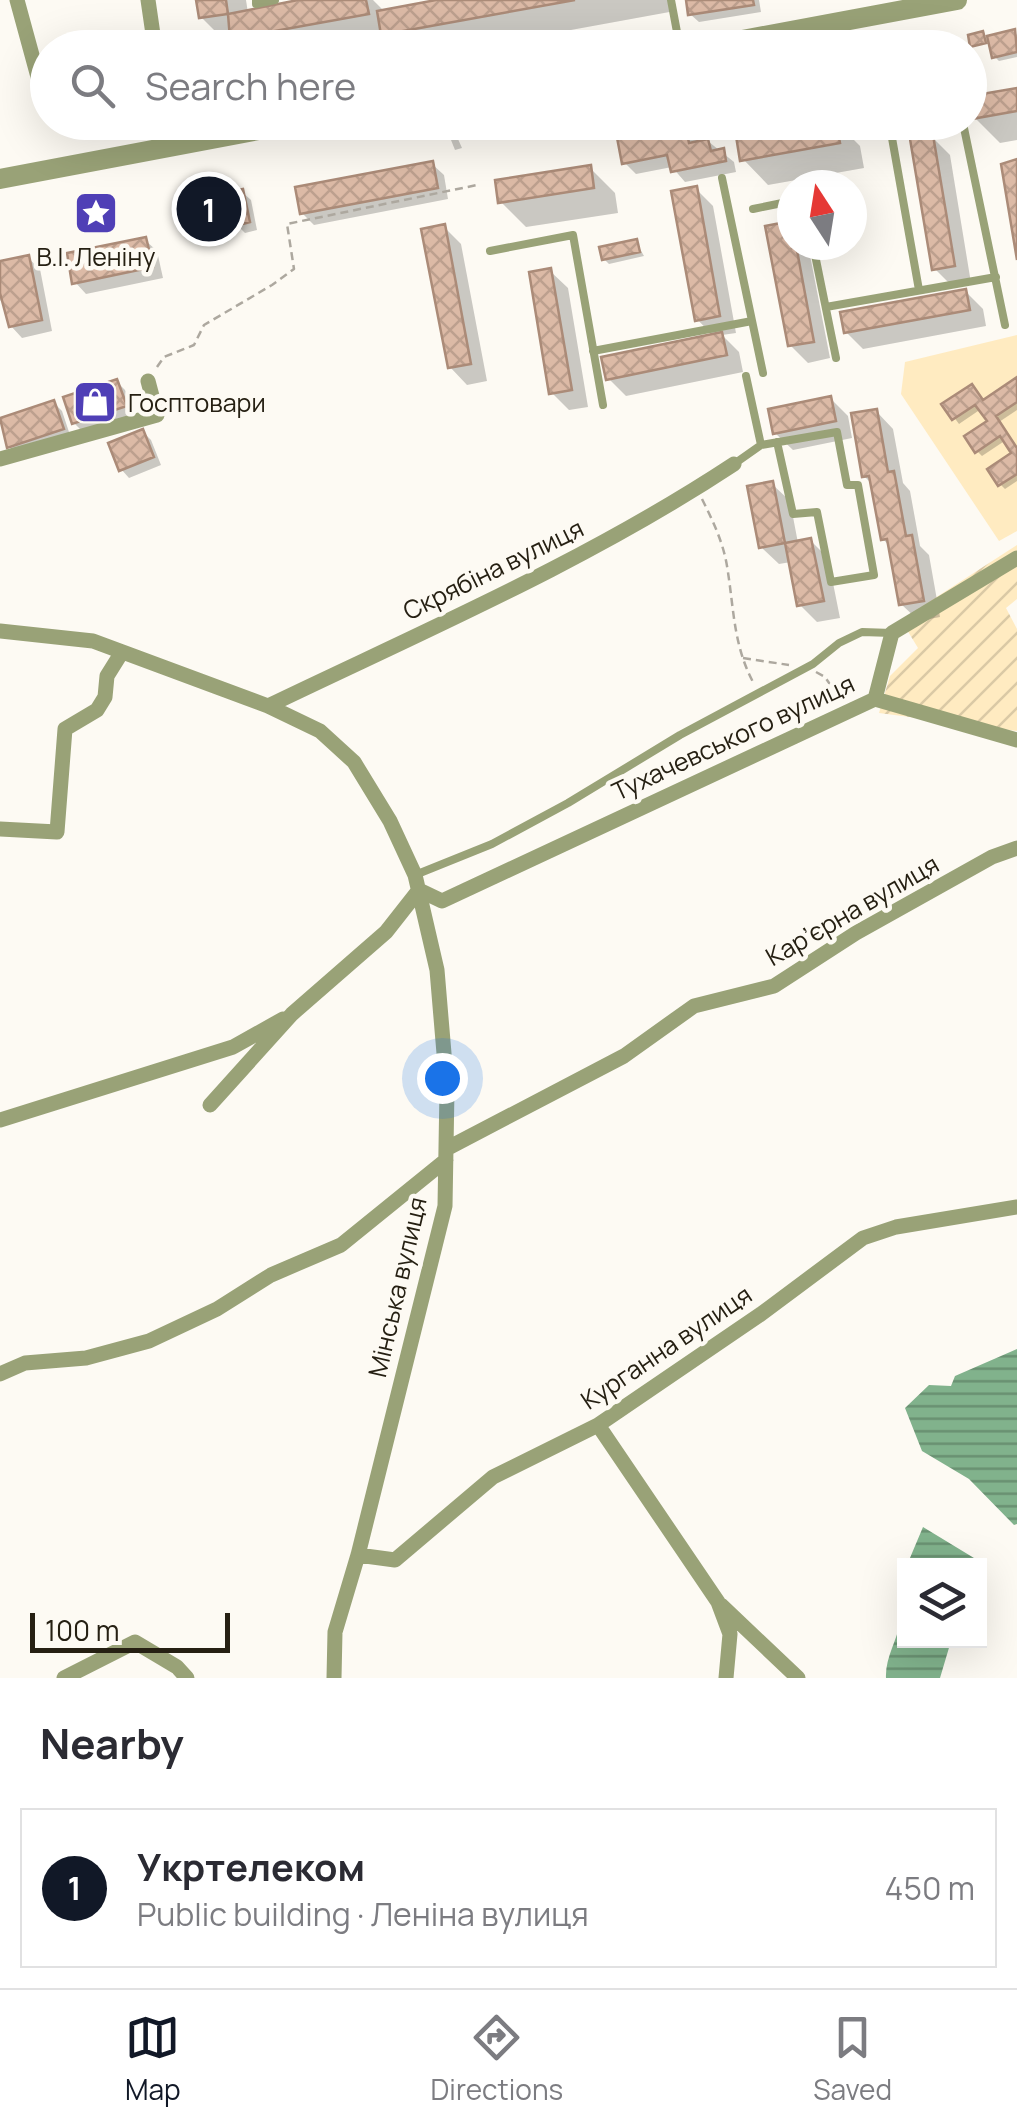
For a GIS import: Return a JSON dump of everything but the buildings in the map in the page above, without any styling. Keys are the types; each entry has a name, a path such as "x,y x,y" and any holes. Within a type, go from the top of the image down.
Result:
{"street":[{"path":"17,0 30,48"},
{"path":"148,0 153,30"},
{"path":"796,30 957,0"},
{"path":"0,179 163,140"},
{"path":"0,459 157,414 148,380"},
{"name":"Скрябіна вулиця","path":"268,706 572,560 734,464"},
{"path":"892,633 1017,558"},
{"name":"Мінська вулиця","path":"0,631 93,641 268,706 320,731 354,762 390,821 417,882 437,970 446,1089 446,1206 335,1632 334,1678"},
{"name":"Тухачевського вулиця","path":"417,882 442,900 875,700 892,633"},
{"path":"0,829 57,832 65,729 97,710 105,697 107,676 122,652"},
{"path":"875,700 1017,740"},
{"name":"Кар’єрна вулиця","path":"0,1374 25,1364 86,1358 149,1341 217,1309 271,1274 342,1244 446,1154 624,1056 694,1006 774,986 856,933 1017,848"},
{"path":"210,1105 292,1014 386,932 417,882"},
{"path":"0,1120 233,1047 292,1014"},
{"name":"Курганна вулиця","path":"358,1554 396,1560 493,1476 598,1425 761,1314 863,1238 896,1226 1017,1207"},
{"path":"598,1425 718,1602 798,1678"},
{"path":"718,1602 730,1634 726,1678"},
{"path":"64,1678 134,1642 188,1678"}],"lane":[{"path":"256,0 256,4 275,0"},
{"path":"670,0 676,30"},
{"path":"892,140 920,290"},
{"path":"967,140 1005,325"},
{"path":"722,178 763,373"},
{"path":"754,209 777,204"},
{"path":"490,251 573,235 602,405"},
{"path":"816,260 836,358"},
{"path":"826,308 996,277"},
{"path":"593,351 752,321"},
{"path":"746,376 760,445"},
{"path":"734,464 760,445 777,442 837,432 847,486 858,485 874,575 831,582 817,512 793,514 777,442"},
{"path":"417,882 492,844 862,632 892,633"}],"path":[{"path":"148,380 164,357 194,345 204,325 272,286 294,268 287,224 477,185"},
{"path":"697,488 718,532 727,566 736,640 760,693"}],"shaded area":[{"path":"1017,335 1017,531 999,541 901,394 905,362"},
{"path":"1017,545 1017,599 1006,608 1017,629 1017,731 879,713 890,676 918,648 901,620"},
{"path":"1017,1349 1014,1525 969,1479 922,1451 905,1408 929,1385 951,1386 955,1376"},
{"path":"923,1527 974,1558 910,1558"},
{"path":"897,1631 897,1648 949,1648 940,1678 886,1678"}],"place":[{"name":"Укртелеком","path":"209,209"},
{"name":"В.І. Леніну","path":"96,213"},
{"name":"Госптовари","path":"95,402"}]}
